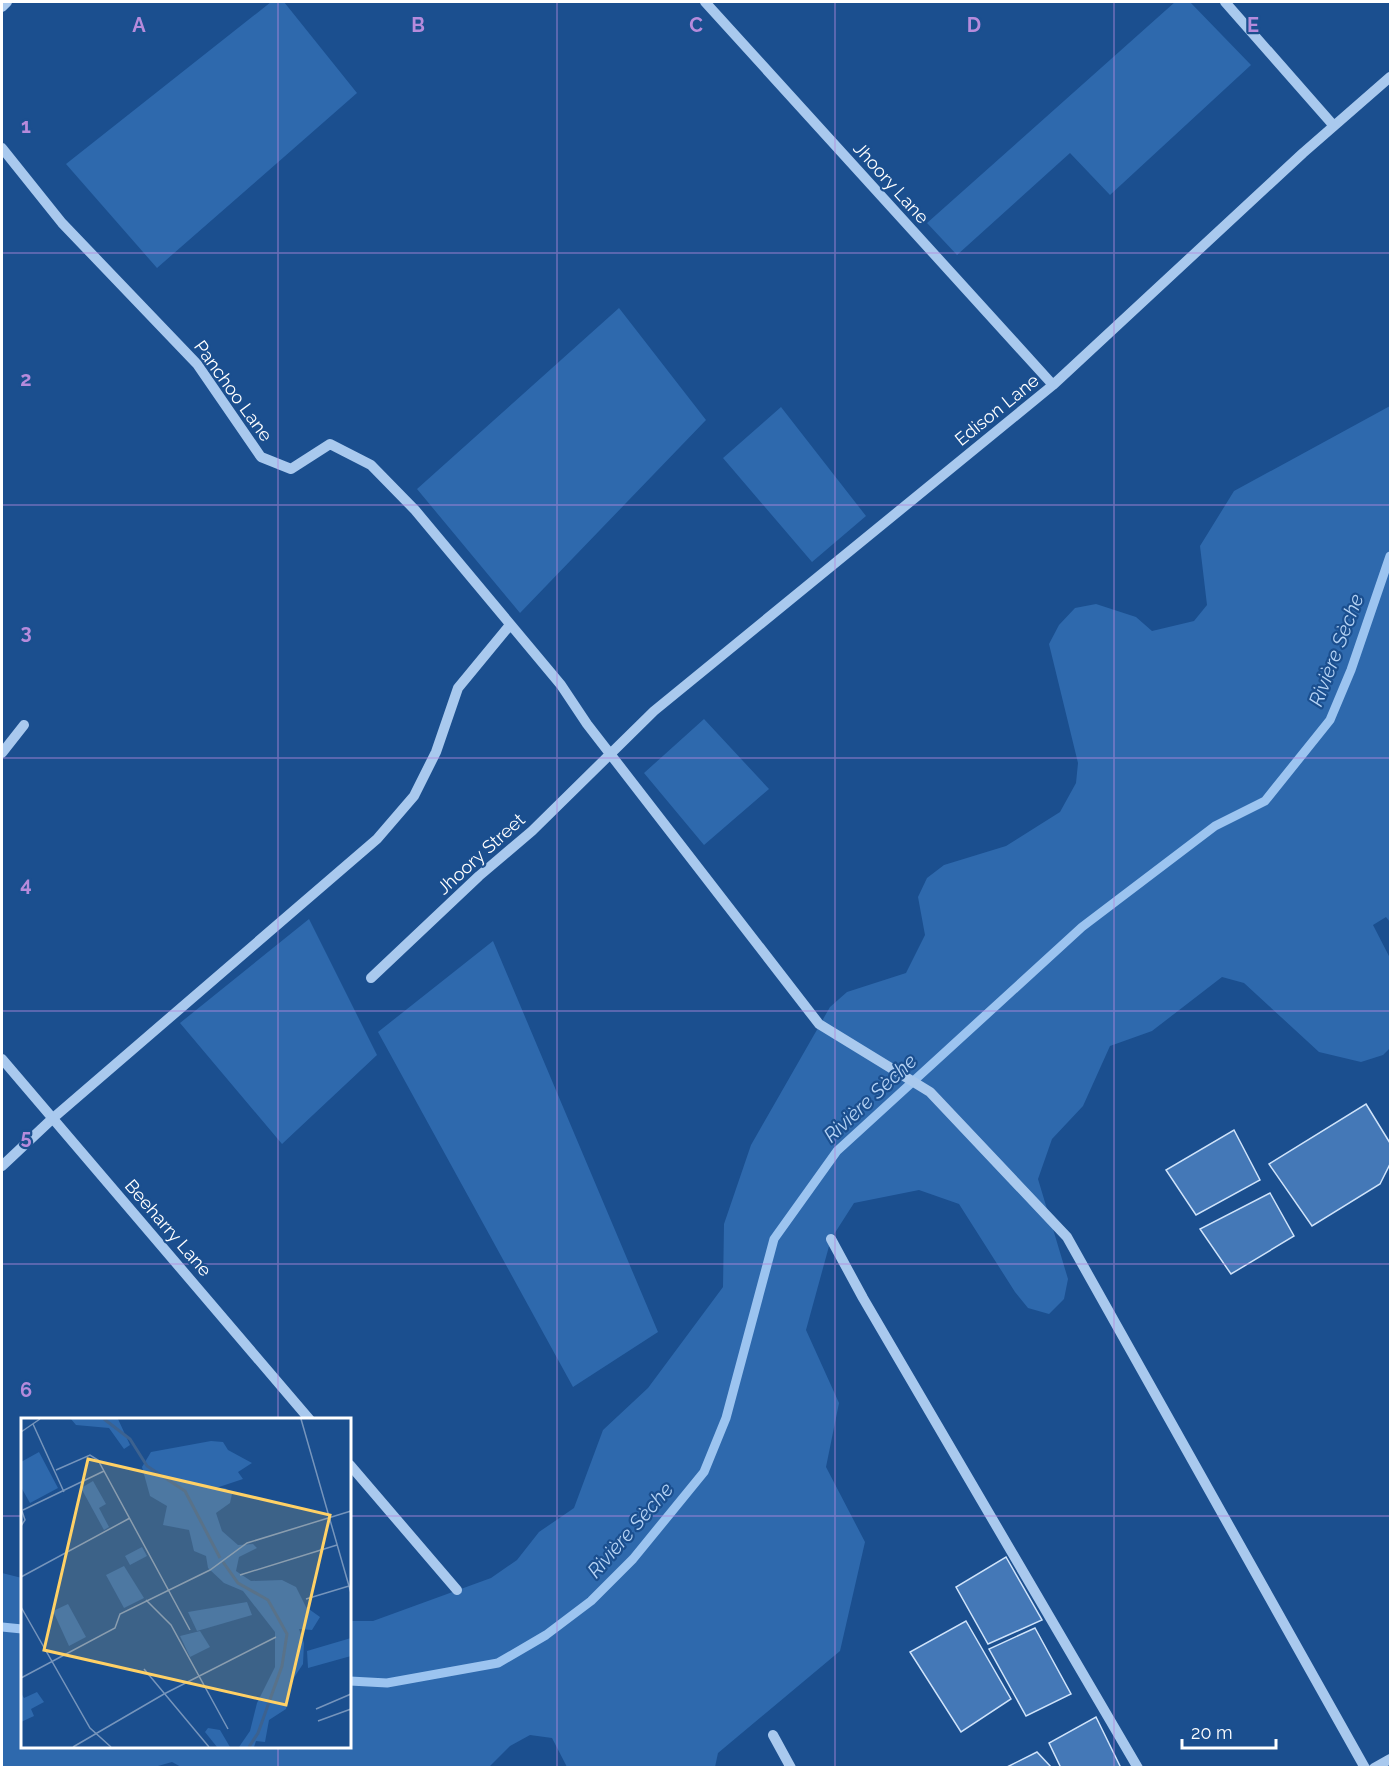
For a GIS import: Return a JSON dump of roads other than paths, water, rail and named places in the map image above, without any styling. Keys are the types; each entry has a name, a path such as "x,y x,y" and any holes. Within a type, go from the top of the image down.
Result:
{"street":[{"path":"2,7 8,2"},
{"name":"Jhoory Lane","path":"705,2 1053,385"},
{"path":"1225,2 1334,126"},
{"name":"Edison Lane","path":"610,753 654,711 1053,385 1390,77"},
{"name":"Panchoo Lane","path":"2,148 62,223 197,364 261,457 291,469 330,444 371,465 415,510 510,626"},
{"path":"2,1166 52,1119 377,839 414,796 436,752 458,688 510,626 561,685 610,753 819,1024 930,1092 1067,1237 1365,1767"},
{"path":"2,753 24,725"},
{"name":"Jhoory Street","path":"371,978 479,876 532,831 610,753"},
{"name":"Beeharry Lane","path":"2,1059 309,1418"},
{"path":"831,1239 863,1298 1138,1767"},
{"path":"351,1466 457,1590"},
{"path":"773,1735 791,1767"},
{"path":"1374,1767 1390,1759"}],"waterway":[{"name":"Rivière Sèche","path":"351,1681 387,1683 498,1663 546,1635 591,1601 633,1559 704,1472 726,1418 774,1239 837,1151 1082,927 1215,826 1265,801 1330,720 1351,670 1390,556"},
{"name":"Rivière Sèche","path":"2,1627 21,1629"}]}
